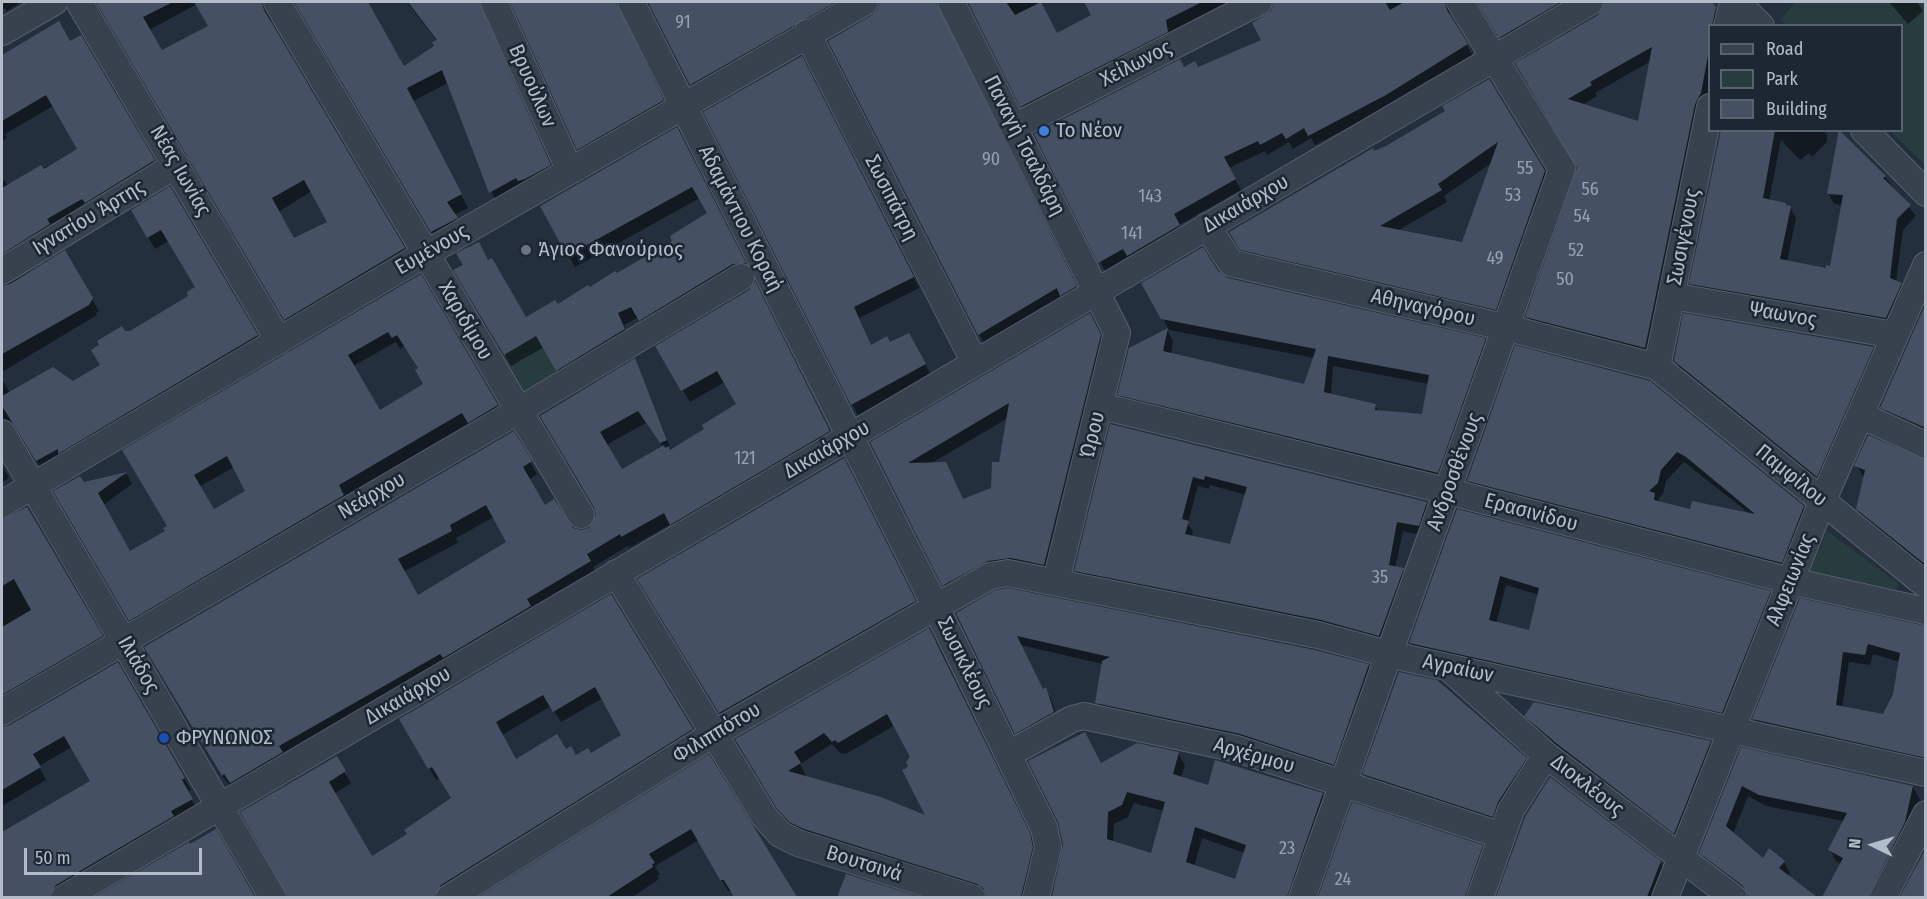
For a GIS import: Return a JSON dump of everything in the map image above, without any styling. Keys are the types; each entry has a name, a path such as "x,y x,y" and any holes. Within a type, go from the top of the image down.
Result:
{"street":[{"path":"2,32 54,2"},
{"name":"Νέας Ιωνίας","path":"80,2 279,341"},
{"name":"Χαριδίμου","path":"277,2 581,515"},
{"name":"Βρυούλων","path":"494,2 570,171"},
{"name":"Αδαμάντιου Κοραή","path":"631,2 849,437"},
{"name":"Ευμένους","path":"2,504 682,105 865,2"},
{"name":"Παναγή Τσαλδάρη","path":"951,2 1097,291"},
{"name":"Χείλωνος","path":"1014,127 1259,2"},
{"path":"1460,2 1494,58"},
{"name":"Δικαιάρχου","path":"64,897 1590,2"},
{"path":"1728,24 1735,2 1759,24"},
{"name":"Σωσιπάτρη","path":"807,33 975,363"},
{"name":"Ανδροσθένους","path":"1302,897 1447,491 1508,328 1562,169 1494,58"},
{"name":"Σωσιγένους","path":"1657,367 1708,117"},
{"path":"1866,132 1926,193"},
{"name":"Ιγνατίου Άρτης","path":"2,271 176,165"},
{"name":"Αθηναγόρου","path":"1207,226 1231,263 1508,328 1657,367"},
{"name":"Αλφειωνίας","path":"1665,897 1730,728 1822,502 1894,334 1926,266"},
{"name":"Νεάρχου","path":"2,712 518,411 741,277"},
{"name":"Ώρου","path":"1056,581 1101,406 1117,333 1097,291"},
{"name":"Ψαωνος","path":"1672,296 1894,334"},
{"name":"Παμφίλου","path":"1657,367 1926,585"},
{"name":"Ερασινίδου","path":"1101,406 1447,491 1791,581 1926,610"},
{"path":"1860,415 1926,446"},
{"name":"Ιλιάδος","path":"2,433 273,897"},
{"name":"Σωσικλέους","path":"849,437 936,607 1044,828 1048,847 1036,897"},
{"path":"616,573 715,733"},
{"name":"Αγραίων","path":"990,576 1008,573 1056,581 1318,635 1388,654 1926,773"},
{"name":"Φιλιππότου","path":"449,897 715,733 990,576"},
{"name":"Διοκλέους","path":"1448,666 1546,755 1734,897"},
{"name":"Αρχέρμου","path":"1009,754 1072,719 1084,716 1237,749 1500,835"},
{"name":"Βουτσινά","path":"715,733 764,816 780,834 798,843 972,897"},
{"path":"1480,897 1500,835 1511,810 1546,755"},
{"path":"1882,897 1926,814"}],"green space":[{"path":"1795,2 1925,2 1925,165 1892,132 1903,132 1903,24 1786,24 1781,19"},
{"path":"536,336 557,372 520,394 499,357"},
{"path":"1827,531 1898,583 1898,587 1895,589 1809,573"}],"building":[{"path":"96,2 173,2 143,17 162,50 208,26 194,2 262,2 264,10 405,248 284,320","holes":["304,180 327,222 294,238 272,198"]},
{"path":"294,2 368,2 404,66 434,46 432,42 437,40 408,2 479,2 551,165 525,179 518,181 516,178 489,193 442,70 407,88 462,194 447,202 458,218 431,232"},
{"path":"510,2 616,2 664,100 577,150"},
{"path":"648,2 836,2 690,85"},
{"path":"880,2 936,2 1077,286 1060,296 1057,288 978,335 828,41 872,15 878,9"},
{"path":"968,2 1006,2 1015,15 1041,2 1057,33 1091,15 1084,2 1202,2 1166,20 1168,32 1020,107"},
{"path":"1274,2 1385,2 1390,10 1404,2 1445,2 1447,10 1468,44 1386,95 1308,136 1304,128 1286,139 1282,133 1260,145 1258,141 1224,157 1236,179 1174,214 1180,225 1127,256 1123,249 1098,263 1034,134 1180,59 1184,67 1195,61 1198,67 1261,40 1252,23 1271,11"},
{"path":"1477,2 1561,2 1499,38"},
{"path":"1605,2 1712,2 1716,7 1712,24 1708,24 1708,56 1701,93 1695,104 1645,348 1525,317 1577,168 1515,63 1598,15","holes":["1652,47 1638,121 1568,99 1592,85 1590,82"]},
{"path":"59,21 70,41 81,35 155,160 85,203 82,199 47,219 50,224 2,254 2,188 41,165 44,169 77,149 46,95 2,121 2,55"},
{"path":"802,56 914,277 854,307 871,345 887,336 890,342 909,333 926,364 851,405 703,112"},
{"path":"1489,79 1545,171 1496,310 1240,250 1229,232 1373,148 1374,151 1386,146 1445,111 1442,106","holes":["1498,142 1462,242 1380,226 1442,190 1438,184"]},
{"path":"677,127 746,263 733,264 639,321 631,307 618,313 625,329 556,371 536,336 504,355 453,270 463,265 456,253 479,242 488,260 492,258 526,317 555,300 558,304 588,285 590,287 615,271 617,273 672,241 670,236 707,213 692,187 567,256 540,206"},
{"path":"1721,132 1775,132 1763,198 1791,206 1780,259 1826,268 1826,265 1830,266 1843,195 1827,194 1839,132 1886,176 1883,178 1911,205 1897,219 1890,278 1902,283 1886,318 1689,284"},
{"path":"170,186 258,335 58,454 58,449 36,461 2,406 2,396 53,367 73,381 100,365 91,350 99,345 97,341 122,326 125,331 130,331 188,296 187,292 195,287 161,230 147,238 131,210"},
{"path":"1203,247 1218,271 1228,278 1486,338 1438,473 1117,395 1129,348 1168,328 1163,351 1304,384 1316,349 1161,319 1141,283","holes":["1328,356 1429,375 1422,414 1375,410 1376,404 1324,392"]},
{"path":"65,250 93,298 89,305 2,354 2,286 10,284"},
{"path":"421,274 498,405 468,423 462,413 339,485 344,495 129,621 53,491 80,476 84,482 127,472 98,493 130,551 165,531 163,528 167,526 122,450","holes":["388,332 392,338 397,335 418,368 415,370 423,384 380,410 348,355","227,456 245,491 214,509 194,475"]},
{"path":"755,281 830,431 670,525 664,513 621,537 620,534 587,554 591,561 527,599 531,606 443,658 440,654 279,746 283,752 230,783 224,774 222,776 144,647 514,431 532,461 523,467 545,505 554,499 573,528 581,530 589,528 596,515 594,507 540,416 635,358 667,440 660,443 638,411 600,432 622,469 664,445 665,448 669,446 670,450 704,429 702,425 736,404 717,371 681,391 655,346 749,290","holes":["486,505 506,542 418,595 398,559 452,531 450,525"]},
{"path":"1926,303 1926,428 1880,408"},
{"path":"1090,313 1101,335 1044,565 1011,558 988,561 942,586 870,442","holes":["1009,403 999,462 992,462 991,488 963,499 946,462 908,463"]},
{"path":"1683,313 1874,347 1817,477 1674,361"},
{"path":"1515,345 1650,381 1804,506 1782,563 1467,481","holes":["1677,452 1755,514 1692,501 1690,509 1654,500 1655,493 1649,491 1658,483 1661,470"]},
{"path":"1110,424 1427,502 1419,526 1397,522 1389,565 1404,568 1379,636 1321,620 1074,571","holes":["1205,476 1247,487 1230,544 1185,534 1189,521 1182,519 1193,477 1204,480"]},
{"path":"1868,435 1926,460 1926,565 1856,509 1865,470 1854,466"},
{"path":"844,458 916,601 719,713 637,579"},
{"path":"27,507 103,636 2,695 2,627 31,610 14,579 2,586 2,519"},
{"path":"1457,509 1771,591 1722,713 1409,643","holes":["1500,576 1539,588 1529,630 1489,620"]},
{"path":"1008,588 1315,650 1369,664 1334,765 1240,734 1095,703 1102,661 1110,657 1017,636 1043,689 1046,687 1054,712 1015,734 956,613 995,590"},
{"path":"611,594 693,729 441,885 434,897 288,897 240,812 337,756 346,771 329,782 372,856 407,834 404,830 451,798 432,767 428,769 399,719","holes":["595,687 621,735 591,753 588,748 576,755 571,746 566,749 557,734 516,759 496,722 543,695 553,712"]},
{"path":"1800,598 1926,626 1926,758 1752,719","holes":["1868,644 1900,653 1893,694 1883,714 1836,705 1843,652 1865,655"]},
{"path":"929,628 1030,833 1033,847 1021,897 987,897 983,888 977,884 804,829 789,822 776,807 735,739","holes":["887,714 910,757 906,762 908,767 902,770 925,815 881,797 788,771 801,763 794,752 824,733 832,742 835,740 838,743"]},
{"path":"118,662 185,778 182,780 193,799 171,811 174,816 56,885 49,897 2,897 2,832 90,781 64,736 33,754 41,767 2,790 2,727 10,725"},
{"path":"1399,672 1437,680 1527,758 1498,802 1493,817 1362,774"},
{"path":"1534,702 1711,741 1674,834 1524,716"},
{"path":"1085,732 1101,763 1137,743 1179,752 1173,774 1208,785 1215,760 1323,793 1287,897 1052,897 1063,844 1058,822 1028,761","holes":["1127,792 1165,802 1151,853 1107,839 1108,812 1122,805","1195,827 1246,845 1235,879 1186,862"]},
{"path":"1741,747 1913,786 1905,822 1868,897 1822,897 1843,858 1828,850 1847,813 1759,795 1742,786 1726,826 1763,858 1769,848 1785,861 1779,868 1817,897 1749,897 1743,886 1699,853"},
{"path":"709,754 797,897 734,897 724,880 720,880 691,829 649,854 655,863 652,864 653,867 607,897 478,897"},
{"path":"1550,777 1661,861 1647,897 1496,897 1525,817"},
{"path":"1352,802 1483,845 1465,897 1318,897"},
{"path":"216,829 255,897 94,897 189,842 190,844"},
{"path":"1926,848 1926,897 1900,897"},
{"path":"846,874 921,897 837,897"}],"place":[{"name":"Το Νέον","path":"1044,131"},
{"name":"Άγιος Φανούριος","path":"526,250"},
{"name":"ΦΡΥΝΩΝΟΣ","path":"164,738"}]}
